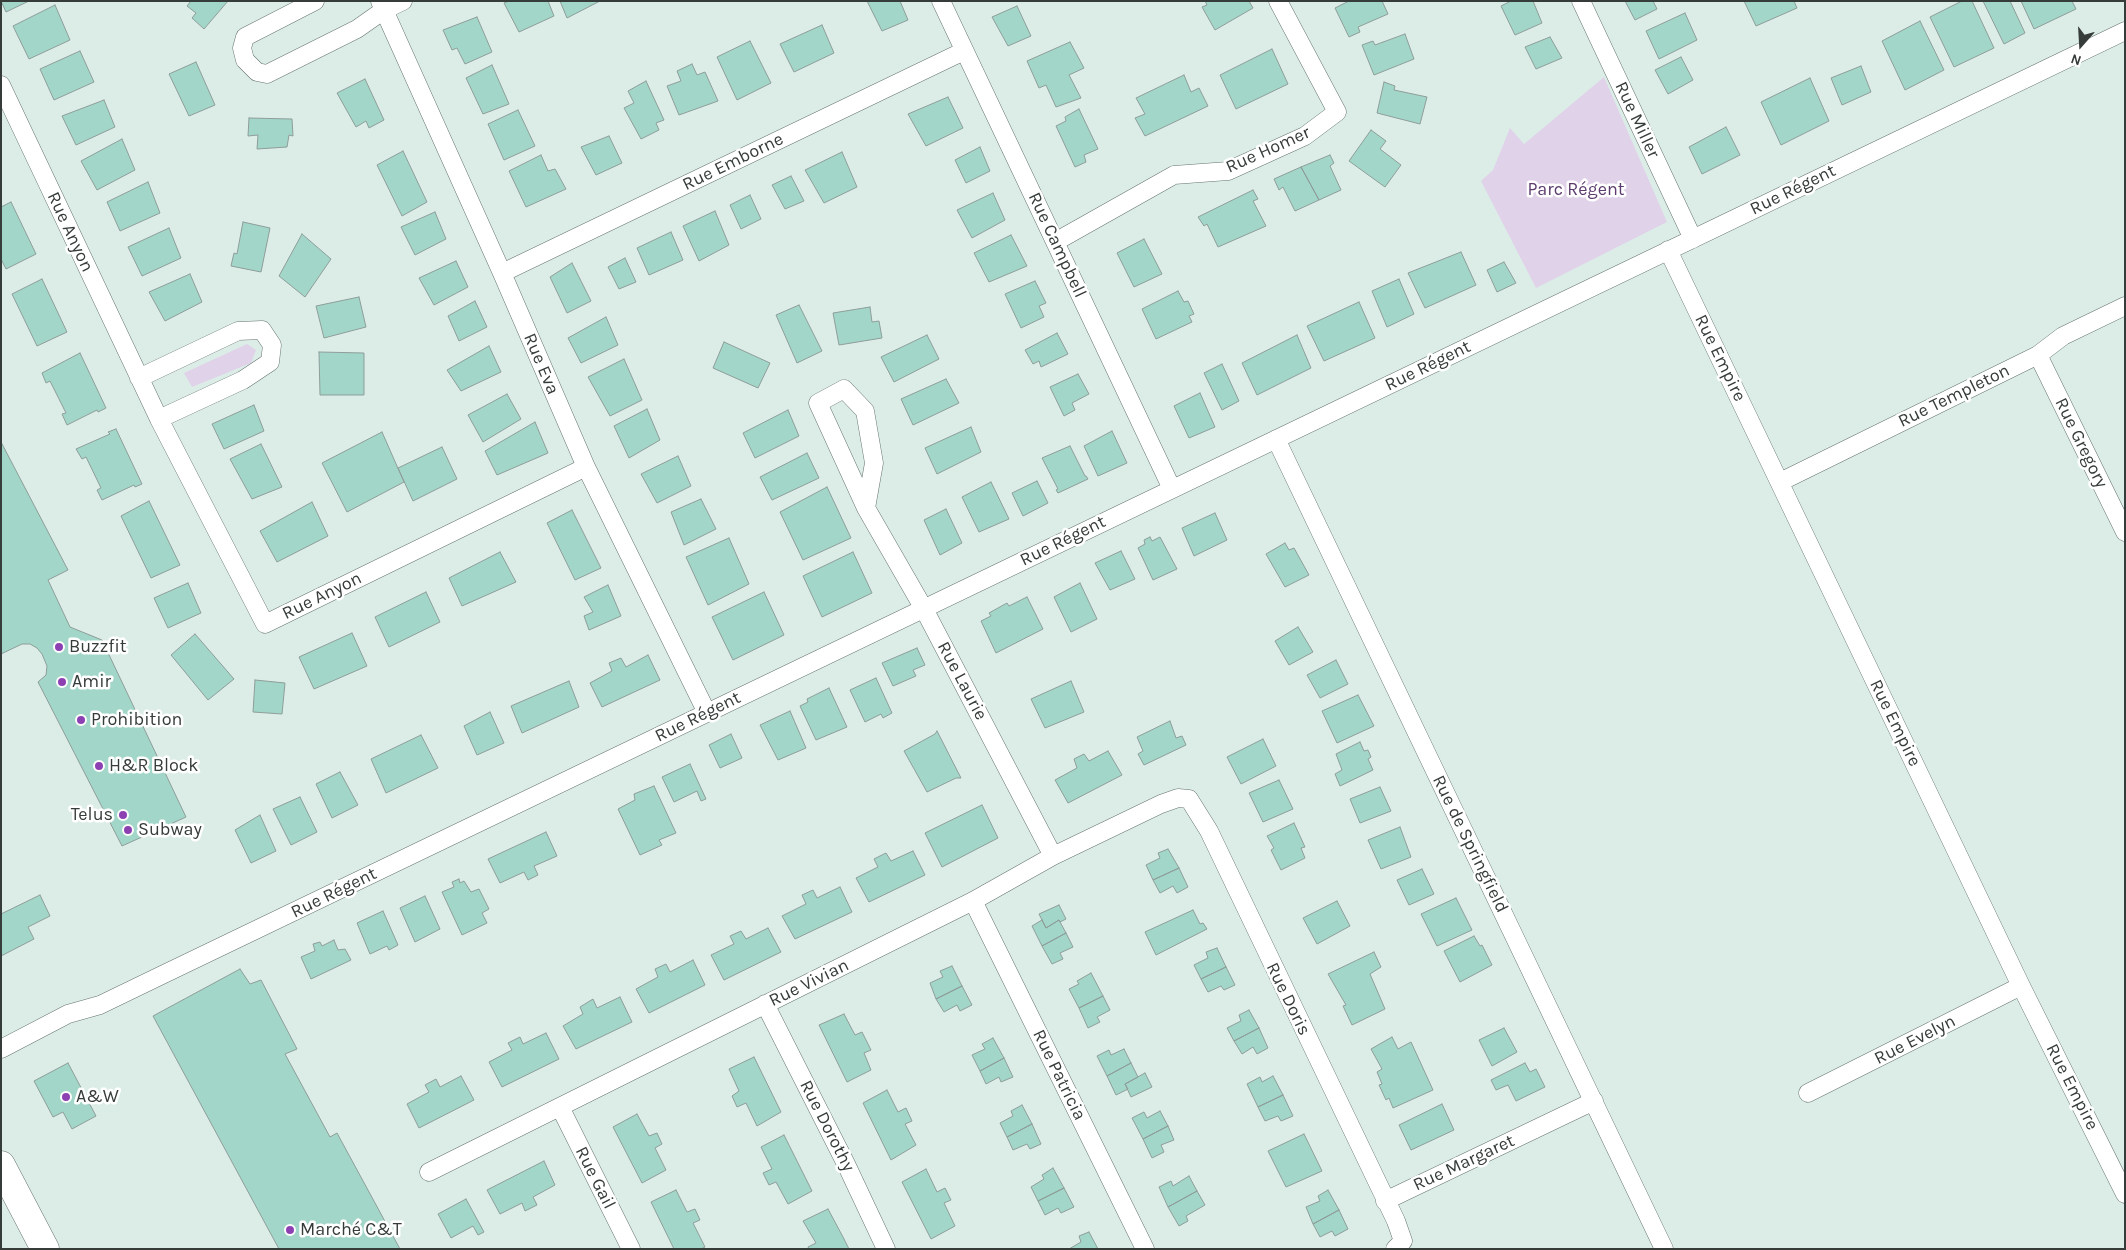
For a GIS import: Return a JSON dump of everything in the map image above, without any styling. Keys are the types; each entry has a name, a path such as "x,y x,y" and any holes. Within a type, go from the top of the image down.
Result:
{"main road":[{"path":"1,1165 45,1249"}],"street":[{"path":"315,1 245,37 242,48 245,60 257,72 267,74 357,28 382,6 403,1"},
{"name":"Rue Campbell","path":"941,1 1172,489"},
{"name":"Rue Homer","path":"1055,242 1174,175 1228,171 1306,136 1337,112 1278,1"},
{"name":"Rue Miller","path":"1581,1 1693,239"},
{"name":"Rue Eva","path":"382,6 502,273 586,467 706,713"},
{"name":"Rue Régent","path":"1,1049 68,1014 108,1001 2125,31"},
{"name":"Rue Emborne","path":"502,273 964,51"},
{"name":"Rue Anyon","path":"1,85 159,419 265,624 586,467"},
{"name":"Rue Empire","path":"1668,250 2021,986 2119,1168 2125,1194"},
{"name":"Rue Templeton","path":"1780,482 2038,354 2063,336 2125,306"},
{"path":"139,378 238,331 262,330 272,345 270,362 243,380 159,419"},
{"name":"Rue Gregory","path":"2038,354 2125,532"},
{"name":"Rue Laurie","path":"866,508 874,463 865,411 844,389 818,403 866,508 924,609 1053,856"},
{"name":"Rue de Springfield","path":"1276,439 1664,1249"},
{"name":"Rue Vivian","path":"429,1172 974,901 1053,856 1161,804 1178,798 1189,799"},
{"name":"Rue Doris","path":"1189,799 1209,831 1385,1201"},
{"name":"Rue Patricia","path":"974,901 1145,1249"},
{"name":"Rue Evelyn","path":"1808,1094 2021,986"},
{"name":"Rue Dorothy","path":"766,1004 886,1249"},
{"name":"Rue Margaret","path":"1385,1201 1594,1101"},
{"name":"Rue Gail","path":"560,1107 631,1249"},
{"path":"1385,1201 1396,1221 1403,1241 1395,1249"}],"green space":[{"name":"Parc Régent","path":"1604,77 1667,222 1536,288 1481,181 1493,170 1510,128 1524,144"},
{"path":"247,344 256,350 251,363 192,387 184,373"}],"building":[{"path":"1,1 29,1 6,12"},
{"path":"191,1 228,1 204,29 192,18 196,13 187,6"},
{"path":"509,1 548,1 554,16 519,32 504,3"},
{"path":"560,1 600,1 567,18"},
{"path":"867,1 900,1 908,20 882,31"},
{"path":"1205,1 1249,1 1253,8 1215,30 1202,7 1207,5"},
{"path":"1349,1 1382,1 1388,14 1358,27 1360,32 1349,37 1335,8"},
{"path":"1511,1 1533,1 1542,23 1515,35 1501,6"},
{"path":"1625,1 1653,1 1657,9 1635,20"},
{"path":"1744,1 1794,1 1797,8 1756,26"},
{"path":"1962,1 1972,1 1994,48 1954,67 1930,17"},
{"path":"1983,1 2010,1 2025,33 2004,44"},
{"path":"2021,1 2072,1 2076,9 2034,29"},
{"path":"55,5 70,40 29,59 13,26"},
{"path":"1017,6 1031,36 1008,46 992,17"},
{"path":"1685,13 1697,40 1659,59 1646,31"},
{"path":"477,17 492,52 465,64 457,48 452,50 443,30"},
{"path":"1920,21 1944,70 1905,90 1882,41"},
{"path":"822,25 834,53 794,72 780,44"},
{"path":"1405,34 1414,59 1374,75 1362,45 1373,41 1375,45"},
{"path":"1550,37 1562,58 1536,69 1525,47"},
{"path":"750,41 771,83 737,100 717,57"},
{"path":"1070,42 1084,68 1069,75 1081,98 1056,107 1046,85 1039,88 1027,61"},
{"path":"1272,49 1288,84 1236,109 1220,75"},
{"path":"80,51 94,82 54,100 40,69"},
{"path":"1681,57 1693,80 1668,94 1655,70"},
{"path":"196,62 215,105 189,116 169,74"},
{"path":"692,64 697,75 705,72 718,101 679,115 667,86 681,81 677,71"},
{"path":"492,65 509,104 483,114 466,78"},
{"path":"1861,66 1871,92 1842,105 1831,78"},
{"path":"1184,75 1191,92 1199,88 1208,106 1145,136 1135,118 1145,114 1136,98"},
{"path":"1810,78 1829,121 1781,145 1761,102"},
{"path":"365,79 384,120 369,128 366,121 356,127 337,93"},
{"path":"646,81 664,120 656,123 659,130 641,139 624,108 634,103 628,91"},
{"path":"1384,82 1395,86 1394,90 1427,97 1420,124 1377,113"},
{"path":"948,97 963,128 926,146 908,114"},
{"path":"104,100 115,127 76,145 62,116"},
{"path":"1079,109 1098,149 1084,155 1086,162 1075,167 1056,126 1066,121 1065,117"},
{"path":"518,110 535,146 504,160 488,124"},
{"path":"249,118 292,119 293,136 289,135 287,147 257,149 258,135 248,136"},
{"path":"1726,127 1740,155 1702,174 1689,147"},
{"path":"1371,130 1386,141 1380,149 1401,165 1385,187 1349,161"},
{"path":"609,136 622,163 596,175 581,147"},
{"path":"122,139 135,170 97,190 81,161"},
{"path":"980,147 990,171 966,183 955,160"},
{"path":"403,151 427,202 402,216 377,165"},
{"path":"842,152 857,187 824,203 805,170"},
{"path":"541,155 548,171 555,169 566,189 526,207 509,171"},
{"path":"1330,155 1334,163 1330,166 1341,190 1319,200 1301,167"},
{"path":"1301,167 1319,200 1295,211 1283,187 1279,190 1274,179"},
{"path":"791,176 804,201 785,209 772,185"},
{"path":"148,182 160,213 120,231 107,202"},
{"path":"1253,190 1258,199 1253,201 1266,226 1218,247 1207,224 1204,226 1198,217"},
{"path":"993,193 1005,220 972,238 957,210"},
{"path":"750,195 761,219 741,229 730,205"},
{"path":"11,202 36,254 6,269 1,259 1,207"},
{"path":"715,211 729,245 699,261 683,226"},
{"path":"435,212 446,239 415,255 401,227"},
{"path":"243,222 270,228 261,272 231,266 234,253 237,254"},
{"path":"169,228 181,258 142,276 128,247"},
{"path":"671,232 683,260 649,275 637,248"},
{"path":"302,234 331,259 305,297 279,276"},
{"path":"1011,235 1027,266 989,282 974,253"},
{"path":"1144,239 1162,274 1134,287 1117,253"},
{"path":"1461,252 1476,285 1425,308 1408,273"},
{"path":"625,258 636,282 619,289 608,267"},
{"path":"456,261 468,287 434,305 419,278"},
{"path":"1504,262 1516,283 1497,292 1487,270"},
{"path":"572,263 591,301 567,313 550,277"},
{"path":"190,274 202,302 165,321 149,292"},
{"path":"42,279 67,332 37,346 12,294"},
{"path":"1399,279 1414,314 1387,327 1372,291"},
{"path":"1035,281 1046,303 1039,306 1044,317 1021,328 1005,294"},
{"path":"1178,291 1184,302 1188,301 1194,314 1189,316 1192,322 1156,339 1142,309"},
{"path":"359,297 366,327 324,338 316,306"},
{"path":"475,301 487,327 459,341 448,316"},
{"path":"1359,302 1375,338 1324,361 1307,326"},
{"path":"799,305 822,351 797,363 776,315"},
{"path":"870,307 872,322 879,321 882,338 839,345 833,313"},
{"path":"606,317 618,345 581,363 568,338"},
{"path":"1057,333 1068,354 1041,367 1039,361 1033,364 1025,350"},
{"path":"927,335 939,359 894,382 881,357"},
{"path":"1297,335 1311,368 1257,395 1242,363"},
{"path":"724,342 770,363 758,388 713,368"},
{"path":"489,346 501,372 461,391 447,370"},
{"path":"319,352 364,353 364,395 320,395"},
{"path":"80,353 106,408 98,412 97,410 67,425 62,414 66,413 50,381 46,383 42,373"},
{"path":"624,359 642,400 610,416 588,377"},
{"path":"1222,364 1239,401 1222,410 1204,373"},
{"path":"1078,374 1089,394 1072,403 1075,410 1064,416 1050,387"},
{"path":"946,379 959,403 913,425 901,399"},
{"path":"1200,393 1215,427 1189,438 1174,406"},
{"path":"507,394 521,419 483,442 468,415"},
{"path":"254,405 264,431 224,449 212,424"},
{"path":"647,409 660,440 629,458 614,426"},
{"path":"788,410 799,436 755,458 743,433"},
{"path":"535,422 548,453 497,475 485,451"},
{"path":"971,427 981,452 937,474 925,448"},
{"path":"116,429 142,484 135,487 134,485 102,500 97,490 101,488 86,457 82,459 76,449 110,434 108,432"},
{"path":"1112,431 1127,463 1098,476 1084,446"},
{"path":"382,432 404,482 347,512 322,463"},
{"path":"1,442 68,570 48,580 70,627 102,640 186,817 122,846 38,682 46,675 47,666 42,654 30,644 22,644 1,654"},
{"path":"261,444 282,487 252,499 230,459"},
{"path":"1070,446 1088,479 1058,493 1056,490 1058,489 1042,458"},
{"path":"442,447 457,479 413,501 398,468"},
{"path":"807,453 819,478 772,500 760,477"},
{"path":"678,456 691,486 657,503 641,474"},
{"path":"1037,481 1048,503 1023,516 1012,493"},
{"path":"991,482 1009,519 979,532 962,497"},
{"path":"827,487 851,538 803,560 780,512"},
{"path":"701,499 716,529 684,545 671,512"},
{"path":"149,501 180,565 151,578 121,516"},
{"path":"312,502 328,536 277,562 260,531"},
{"path":"946,509 962,543 940,555 924,520"},
{"path":"572,510 601,568 575,580 547,523"},
{"path":"1215,513 1227,540 1194,556 1182,528"},
{"path":"1150,537 1152,541 1160,537 1177,569 1153,580 1138,548 1145,544 1144,540"},
{"path":"729,538 749,584 708,605 686,557"},
{"path":"1285,543 1289,550 1294,548 1309,575 1285,587 1266,554"},
{"path":"1121,551 1135,579 1110,590 1095,563"},
{"path":"500,552 516,582 462,606 449,578"},
{"path":"853,552 872,593 822,617 803,576"},
{"path":"188,583 201,613 168,628 154,598"},
{"path":"1080,583 1097,619 1071,632 1054,597"},
{"path":"608,585 621,616 589,630 584,616 593,612 584,597"},
{"path":"426,592 440,622 389,647 375,617"},
{"path":"764,592 784,635 733,660 712,617"},
{"path":"1027,597 1043,629 996,653 981,621 991,616 989,613 1007,603 1009,606"},
{"path":"1298,627 1313,652 1289,665 1275,641"},
{"path":"352,633 367,666 314,689 299,657"},
{"path":"195,634 234,679 208,700 171,655"},
{"path":"917,648 925,665 913,670 916,676 893,686 882,663"},
{"path":"648,655 660,680 602,707 590,683 612,671 609,663 621,658 626,667"},
{"path":"1336,660 1348,684 1320,698 1307,675"},
{"path":"876,678 892,713 883,718 881,714 865,722 850,690"},
{"path":"255,680 285,683 282,714 253,712"},
{"path":"569,681 579,707 522,733 511,706"},
{"path":"1071,681 1084,712 1045,728 1031,699"},
{"path":"829,688 847,727 816,740 800,706 808,702 807,699"},
{"path":"1358,695 1374,726 1337,743 1322,711"},
{"path":"790,711 806,748 778,760 760,725"},
{"path":"490,712 504,743 477,755 464,726"},
{"path":"1170,721 1176,738 1182,736 1186,745 1144,765 1138,754 1143,751 1137,737"},
{"path":"937,731 961,778 956,778 927,792 904,751 935,734"},
{"path":"731,734 742,758 720,768 709,745"},
{"path":"421,735 438,768 386,793 371,759"},
{"path":"1263,739 1276,766 1241,784 1227,757"},
{"path":"1360,742 1364,751 1368,750 1371,757 1368,759 1373,770 1340,786 1335,774 1342,770 1336,754"},
{"path":"1108,751 1122,775 1068,803 1055,780 1077,768 1074,759 1084,754 1089,761"},
{"path":"690,764 706,799 701,801 697,791 674,802 662,777"},
{"path":"340,772 358,805 332,818 316,784"},
{"path":"1279,780 1293,809 1263,822 1249,793"},
{"path":"654,786 676,833 659,840 662,845 640,855 618,809 635,800 634,794"},
{"path":"1380,787 1391,811 1360,823 1350,799"},
{"path":"300,797 317,832 291,845 273,809"},
{"path":"982,805 998,838 942,867 925,833"},
{"path":"260,815 276,851 251,863 235,830"},
{"path":"1294,823 1305,847 1301,848 1305,858 1281,870 1271,850 1274,848 1267,836"},
{"path":"1400,827 1411,857 1381,869 1368,840"},
{"path":"546,832 557,856 534,866 538,875 528,880 524,872 500,883 488,859"},
{"path":"1168,849 1179,868 1153,880 1146,865 1160,858 1158,853"},
{"path":"913,851 925,875 869,902 856,878 878,867 874,859 886,853 891,861"},
{"path":"1179,868 1188,887 1177,893 1173,886 1160,893 1153,880"},
{"path":"1422,869 1434,894 1409,905 1397,880"},
{"path":"459,879 460,883 464,881 471,892 479,889 489,909 482,913 487,923 462,935 442,892 454,887 452,882"},
{"path":"840,887 852,912 795,939 782,916 806,904 802,895 813,890 817,898"},
{"path":"40,895 50,916 28,927 34,939 1,956 1,914"},
{"path":"425,896 440,929 415,942 400,908"},
{"path":"1456,898 1472,930 1437,946 1421,914"},
{"path":"1337,901 1350,926 1317,944 1303,918"},
{"path":"1059,905 1066,919 1060,922 1059,920 1046,928 1039,914"},
{"path":"1193,910 1200,924 1203,923 1207,929 1156,955 1145,932"},
{"path":"383,911 398,945 389,950 387,946 370,954 357,923"},
{"path":"1042,920 1046,928 1059,920 1066,933 1042,946 1032,926"},
{"path":"768,928 781,952 724,980 711,955 734,944 730,936 741,931 746,939"},
{"path":"1066,933 1073,947 1060,953 1063,959 1052,964 1042,946"},
{"path":"1474,936 1480,946 1482,945 1492,965 1460,982 1444,951"},
{"path":"334,940 338,950 345,949 351,960 311,979 301,957 315,951 313,944 320,942 322,946"},
{"path":"1217,948 1226,967 1201,979 1194,965 1208,958 1206,952"},
{"path":"1374,952 1381,967 1370,974 1385,1009 1352,1025 1343,1006 1346,1005 1328,974"},
{"path":"693,960 705,985 649,1013 636,989 658,977 655,969 666,964 670,972"},
{"path":"952,966 962,986 936,999 930,983 943,977 940,971"},
{"path":"1226,967 1235,985 1224,990 1221,986 1208,992 1201,979"},
{"path":"240,969 250,984 261,980 297,1049 285,1054 330,1137 337,1133 400,1249 279,1249 153,1016"},
{"path":"1091,973 1103,996 1079,1008 1069,989 1079,984 1077,981"},
{"path":"962,986 972,1005 960,1011 957,1005 944,1012 936,999"},
{"path":"1103,996 1110,1010 1097,1017 1100,1022 1088,1028 1079,1008"},
{"path":"620,997 632,1022 576,1049 563,1026 583,1014 580,1007 593,999 597,1008"},
{"path":"1249,1010 1259,1028 1234,1041 1227,1028 1241,1021 1239,1015"},
{"path":"844,1014 855,1035 862,1032 871,1050 864,1053 871,1070 847,1082 819,1025"},
{"path":"1259,1028 1268,1048 1257,1054 1253,1047 1242,1054 1234,1041"},
{"path":"1504,1028 1517,1052 1492,1066 1479,1040"},
{"path":"546,1033 559,1059 502,1087 489,1062 512,1050 508,1043 520,1037 523,1044"},
{"path":"1392,1037 1398,1049 1411,1042 1433,1090 1393,1108 1389,1098 1386,1100 1379,1085 1382,1084 1377,1072 1382,1069 1371,1049"},
{"path":"993,1038 1004,1058 980,1071 972,1055 985,1049 982,1044"},
{"path":"1124,1049 1131,1063 1107,1076 1097,1056 1109,1050 1111,1055"},
{"path":"754,1057 781,1112 757,1126 746,1103 737,1107 732,1096 739,1091 729,1069"},
{"path":"1004,1058 1013,1077 1001,1082 999,1077 986,1084 980,1071"},
{"path":"68,1063 96,1116 72,1129 63,1112 53,1117 34,1081"},
{"path":"1131,1063 1138,1077 1125,1084 1128,1089 1116,1095 1107,1076"},
{"path":"1525,1063 1530,1072 1536,1069 1545,1087 1516,1101 1508,1085 1496,1090 1491,1080"},
{"path":"1145,1073 1152,1087 1131,1097 1125,1084"},
{"path":"461,1076 474,1100 419,1128 407,1104 429,1092 425,1085 436,1079 440,1087"},
{"path":"1273,1076 1283,1095 1258,1107 1247,1084 1260,1077 1262,1082"},
{"path":"887,1090 898,1112 906,1108 912,1121 905,1124 916,1145 891,1160 863,1103"},
{"path":"1283,1095 1293,1116 1281,1121 1278,1116 1265,1121 1258,1107"},
{"path":"1442,1104 1454,1130 1411,1150 1399,1125"},
{"path":"1022,1105 1032,1124 1007,1137 1000,1123 1013,1116 1011,1111"},
{"path":"1160,1111 1168,1126 1143,1139 1132,1118 1144,1112 1147,1118"},
{"path":"637,1114 649,1136 657,1133 662,1144 655,1148 666,1170 642,1183 613,1127"},
{"path":"1032,1124 1041,1144 1030,1149 1027,1144 1013,1150 1007,1137"},
{"path":"1168,1126 1174,1140 1161,1145 1164,1152 1152,1158 1143,1139"},
{"path":"1304,1134 1322,1171 1286,1187 1268,1151"},
{"path":"784,1135 812,1191 788,1204 776,1182 769,1185 763,1173 772,1169 761,1147"},
{"path":"544,1161 555,1185 533,1197 537,1205 525,1211 522,1203 500,1214 487,1190"},
{"path":"1053,1168 1064,1188 1038,1201 1031,1187 1044,1179 1042,1175"},
{"path":"926,1169 937,1192 945,1188 951,1200 944,1203 955,1226 931,1239 902,1182"},
{"path":"1189,1176 1197,1191 1168,1207 1159,1187 1171,1181 1173,1186"},
{"path":"1064,1188 1074,1207 1061,1213 1058,1208 1045,1215 1038,1201"},
{"path":"676,1190 687,1212 695,1209 700,1220 693,1223 705,1247 701,1249 674,1249 651,1202"},
{"path":"1328,1190 1339,1210 1313,1224 1306,1207 1320,1201 1318,1196"},
{"path":"1197,1191 1205,1205 1186,1216 1188,1221 1179,1226 1168,1207"},
{"path":"466,1199 484,1232 478,1235 473,1226 451,1238 438,1214"},
{"path":"828,1209 849,1249 809,1249 808,1247 816,1243 803,1221"},
{"path":"1339,1210 1348,1229 1335,1236 1332,1231 1320,1237 1313,1224"},
{"path":"1089,1232 1098,1249 1069,1249 1081,1242 1079,1236"}],"place":[{"name":"Buzzfit","path":"59,647"},
{"name":"Amir","path":"62,682"},
{"name":"Prohibition","path":"81,720"},
{"name":"H&R Block","path":"99,766"},
{"name":"Telus","path":"123,815"},
{"name":"Subway","path":"128,830"},
{"name":"A&W","path":"66,1097"},
{"name":"Marché C&T","path":"290,1230"}]}
